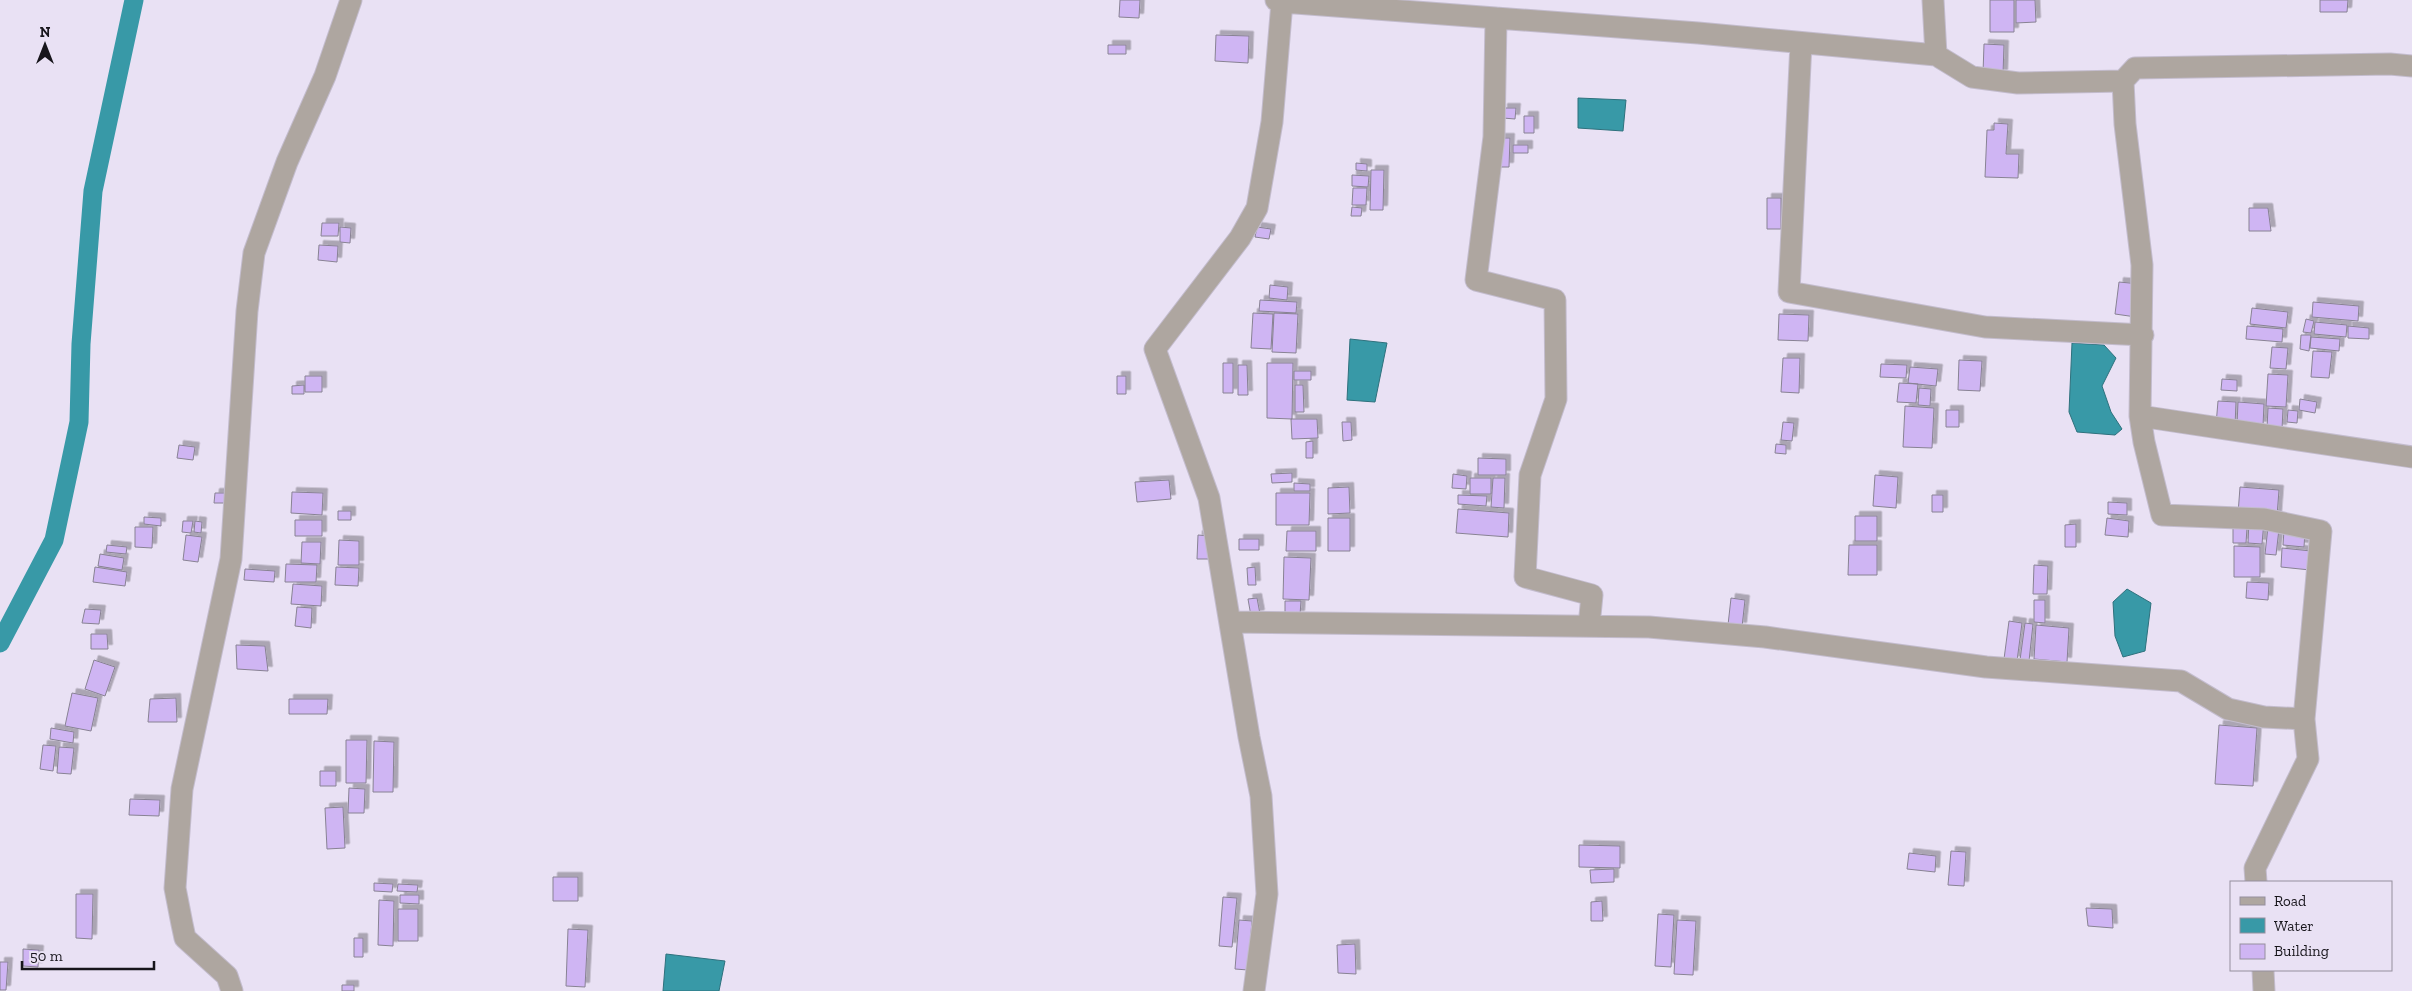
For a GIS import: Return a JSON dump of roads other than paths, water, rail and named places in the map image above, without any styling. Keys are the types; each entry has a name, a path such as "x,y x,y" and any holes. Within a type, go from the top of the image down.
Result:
{"street":[{"path":"232,991 227,976 185,938 175,888 182,789 231,559 247,311 254,253 287,162 325,76 350,0"},
{"path":"1933,0 1936,55"},
{"path":"1254,991 1267,894 1261,796 1249,737 1209,498 1154,349 1240,238 1257,208 1272,122 1279,1 1801,42 1936,55 1972,77 2018,83 2123,81"},
{"path":"1496,18 1494,137 1476,280 1555,300 1556,399 1530,475 1525,577 1592,595 1589,626"},
{"path":"1801,42 1789,292 1985,327 2143,336"},
{"path":"2256,881 2255,868 2308,759 2304,719 2321,531 2264,519 2162,515 2144,442 2140,416 2143,336 2142,265 2125,124 2123,81 2135,68 2390,64 2412,66"},
{"path":"2140,416 2412,458"},
{"path":"1230,622 1649,627 1765,637 1986,667 2181,681 2228,709 2264,717 2304,719"},
{"path":"2263,971 2264,991"}],"water":[{"path":"1578,98 1626,100 1623,131 1578,128"},
{"path":"1350,339 1387,343 1375,402 1347,400"},
{"path":"2072,343 2104,345 2116,358 2102,386 2111,412 2122,429 2115,435 2077,432 2069,412"},
{"path":"2127,589 2151,603 2145,651 2123,657 2115,636 2113,602"},
{"path":"666,954 725,961 719,991 663,991"}],"waterway":[{"path":"0,643 54,540 79,422 81,344 93,191 134,0"}]}
